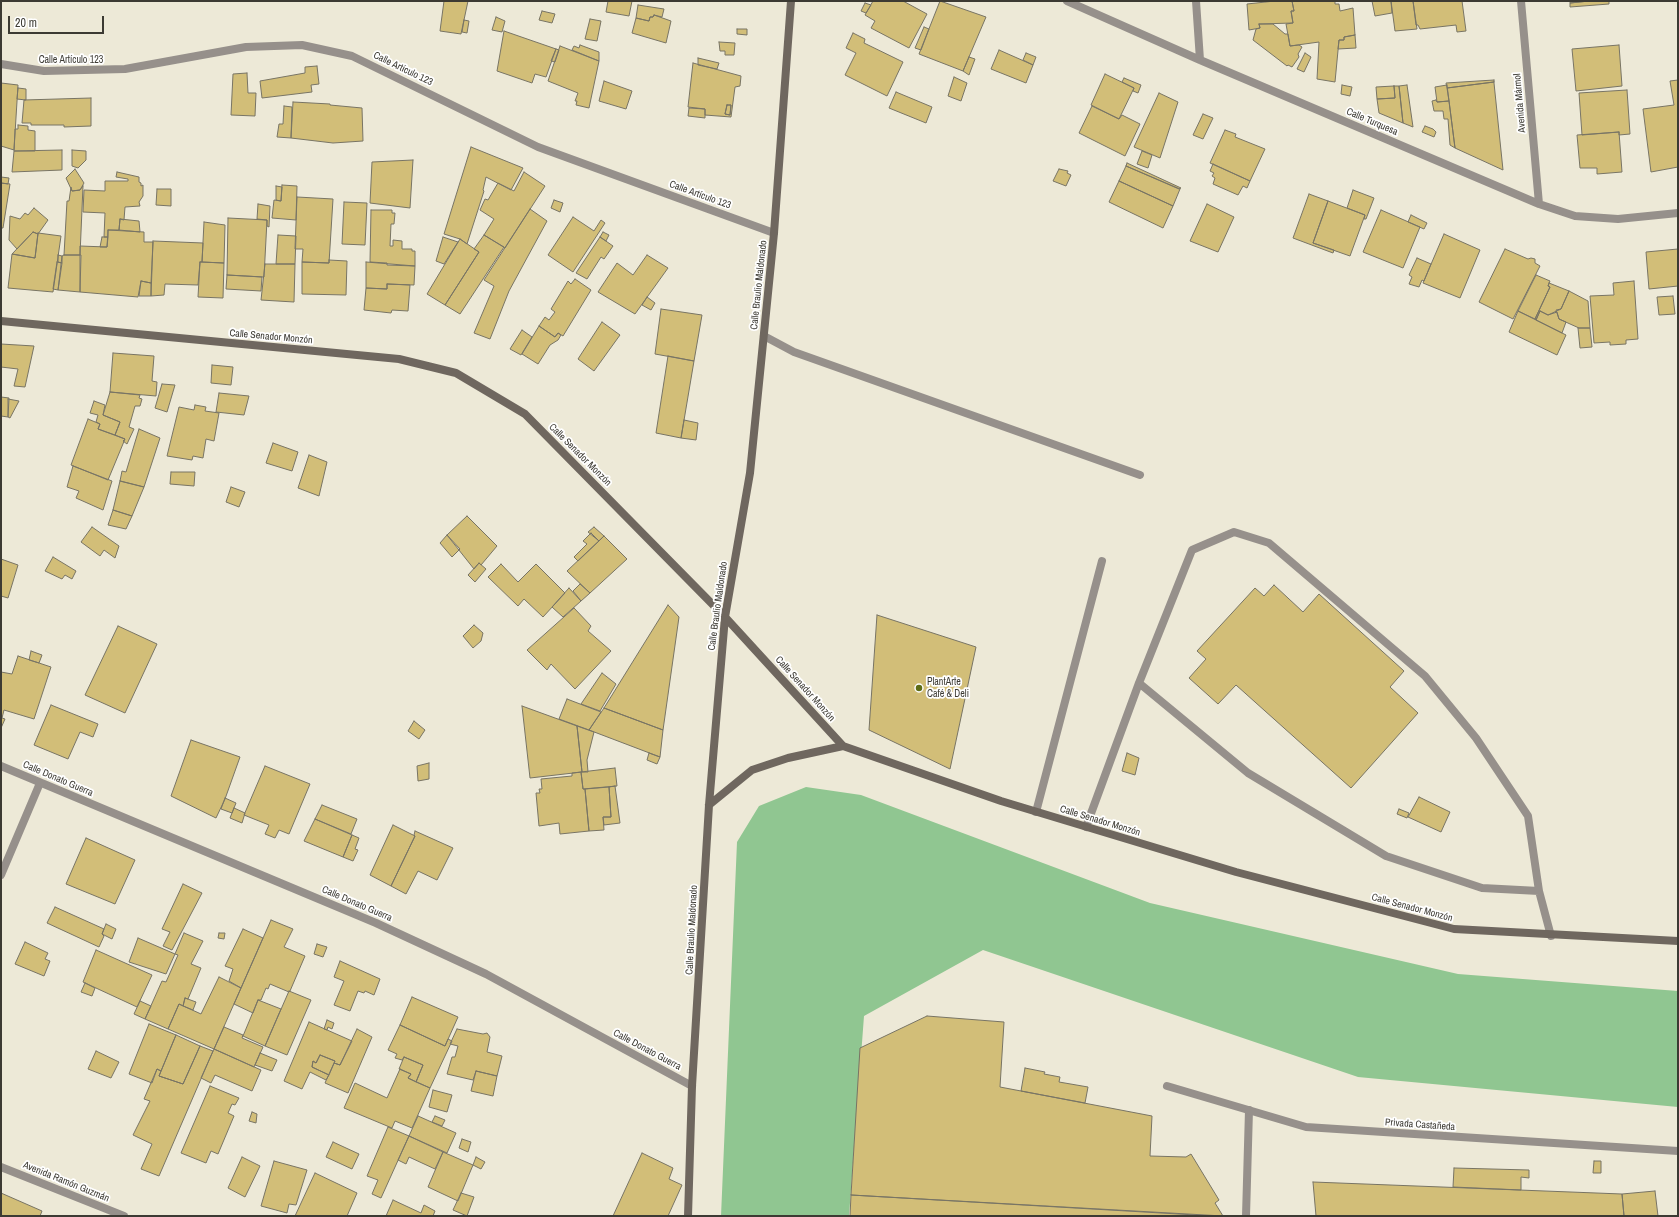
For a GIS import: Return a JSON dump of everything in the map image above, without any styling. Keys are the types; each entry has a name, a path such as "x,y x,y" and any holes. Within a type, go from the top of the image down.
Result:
{"street":[{"name":"Calle Braulio Maldonado","path":"688,1216 692,1086 709,805 725,617 750,473 764,336 774,233 791,1"},
{"name":"Calle Turquesa","path":"1067,1 1200,60 1539,204 1576,216 1611,218 1678,213"},
{"path":"1196,1 1200,60"},
{"name":"Avenida Mármol","path":"1521,1 1539,204"},
{"name":"Calle Artículo 123","path":"1,64 44,71 126,70 246,47 302,45 352,56 538,147 774,233"},
{"name":"Calle Senador Monzón","path":"1,321 399,359 456,373 525,414 725,617 843,746 1036,812 1236,872 1454,929 1551,936 1678,941"},
{"path":"764,336 794,352 1140,475"},
{"path":"1086,827 1139,683 1192,550 1234,532 1269,543 1425,676 1476,738 1528,816 1539,891 1551,936"},
{"path":"1036,812 1102,561"},
{"path":"1139,683 1248,774 1386,856 1482,888 1539,891"},
{"path":"709,805 752,770 788,758 843,746"},
{"name":"Calle Donato Guerra","path":"1,766 383,926 486,974 692,1086"},
{"path":"1,875 40,782"},
{"name":"Privada Castañeda","path":"1167,1086 1306,1127 1678,1151"},
{"path":"1246,1216 1249,1110"},
{"name":"Avenida Ramón Guzmán","path":"1,1167 124,1216"}],"green space":[{"path":"806,787 861,795 1150,903 1458,974 1678,991 1678,1107 1358,1077 983,950 864,1016 849,1216 721,1216 737,842 759,806"}],"building":[{"path":"444,1 468,1 461,34 440,31"},
{"path":"608,1 632,1 629,16 606,12"},
{"path":"873,1 903,1 927,14 909,48 871,28 875,21 865,15"},
{"path":"940,1 986,17 963,71 919,54"},
{"path":"1292,1 1294,11 1291,11 1293,23 1259,24 1260,28 1249,30 1247,4"},
{"path":"1292,1 1335,1 1335,4 1339,4 1340,11 1353,8 1355,35 1344,37 1344,40 1339,40 1335,82 1317,79 1319,42 1290,46 1286,24 1293,23 1291,11 1294,11"},
{"path":"1372,1 1391,1 1392,13 1375,16"},
{"path":"1391,1 1413,1 1417,29 1395,31"},
{"path":"1413,1 1462,1 1466,31 1457,32 1456,25 1420,29 1418,25 1416,25"},
{"path":"1570,1 1589,1 1570,3"},
{"path":"1609,1 1609,4 1570,7 1570,3"},
{"path":"865,3 871,5 866,13 861,11"},
{"path":"638,5 664,9 662,17 654,15 653,17 650,17 649,21 636,18"},
{"path":"542,11 555,14 552,23 539,20"},
{"path":"654,15 671,21 666,43 632,33 636,18 649,21 650,17 653,17"},
{"path":"496,17 505,21 502,32 492,30"},
{"path":"590,19 601,21 597,41 585,39"},
{"path":"464,20 469,21 467,33 462,32"},
{"path":"1259,24 1273,24 1285,34 1288,34 1290,46 1299,45 1302,47 1298,54 1299,57 1292,67 1287,66 1253,40 1256,29 1260,28"},
{"path":"924,27 929,29 921,50 915,48"},
{"path":"737,29 747,29 747,35 737,34"},
{"path":"504,31 556,49 546,77 535,74 532,83 497,71"},
{"path":"853,33 865,39 864,43 903,62 887,96 845,75 856,53 846,48"},
{"path":"1355,35 1356,48 1338,49 1339,40 1344,40 1344,37"},
{"path":"719,42 735,43 734,55 725,55 725,51 720,51"},
{"path":"580,45 599,52 599,61 572,50 574,46 579,48"},
{"path":"1619,45 1622,86 1576,91 1572,49"},
{"path":"560,46 599,61 589,108 576,105 577,101 575,101 578,93 548,81"},
{"path":"556,49 559,50 555,62 551,61"},
{"path":"999,50 1033,65 1026,83 991,69"},
{"path":"1026,53 1036,57 1033,65 1023,60"},
{"path":"1305,53 1311,57 1304,72 1297,69"},
{"path":"969,57 975,59 969,75 963,71"},
{"path":"698,58 719,63 717,69 698,65"},
{"path":"693,63 741,76 740,86 735,87 731,117 705,115 705,109 688,107","holes":["727,105 731,105 730,115 725,114"]},
{"path":"317,66 319,84 311,85 312,92 262,98 260,81 305,73 305,67"},
{"path":"247,73 248,93 256,93 255,116 231,115 233,74"},
{"path":"1105,74 1134,88 1119,119 1091,105"},
{"path":"954,77 967,83 961,101 948,96"},
{"path":"1124,78 1141,85 1138,93 1133,91 1134,88 1122,82"},
{"path":"1494,80 1494,82 1447,88 1446,83"},
{"path":"1678,80 1678,167 1651,172 1643,109 1674,105 1670,81"},
{"path":"604,81 632,91 626,109 599,101"},
{"path":"1494,82 1503,170 1455,148 1447,88"},
{"path":"1,83 18,85 14,150 1,146"},
{"path":"1342,85 1352,87 1350,96 1341,94"},
{"path":"1407,85 1413,127 1403,123 1399,86"},
{"path":"1447,85 1449,101 1437,102 1435,87"},
{"path":"1394,86 1395,98 1377,99 1376,87"},
{"path":"1394,86 1399,86 1403,123 1379,113 1377,99 1395,98"},
{"path":"18,88 26,89 26,100 17,99"},
{"path":"1627,90 1630,134 1619,135 1619,132 1582,135 1579,93"},
{"path":"896,92 932,107 926,123 889,108"},
{"path":"1159,93 1178,102 1160,158 1134,147"},
{"path":"91,98 91,126 64,127 64,125 31,125 31,123 22,123 24,100"},
{"path":"1436,100 1437,102 1449,101 1455,148 1450,145 1448,119 1444,119 1443,111 1434,111 1432,101"},
{"path":"293,102 330,104 362,108 363,141 333,143 291,138"},
{"path":"727,105 731,105 730,115 725,114"},
{"path":"284,106 292,107 291,138 277,137 279,124 283,124"},
{"path":"1092,106 1119,119 1122,115 1140,124 1125,156 1079,133"},
{"path":"689,108 705,109 705,118 688,116"},
{"path":"1203,114 1213,118 1203,139 1193,135"},
{"path":"18,125 28,126 28,130 35,131 35,151 14,151 15,129 18,129"},
{"path":"1425,126 1436,132 1434,137 1422,132"},
{"path":"1225,130 1236,134 1235,137 1265,149 1250,181 1210,163"},
{"path":"1619,132 1622,172 1597,174 1597,168 1580,168 1577,135"},
{"path":"471,147 523,168 511,190 486,177 484,191 467,244 460,239 444,234"},
{"path":"62,150 62,170 12,172 14,151"},
{"path":"72,150 86,151 86,160 78,168 72,166"},
{"path":"1142,151 1152,155 1148,168 1137,164"},
{"path":"413,160 410,208 370,203 372,162"},
{"path":"1127,163 1181,188 1179,189 1126,166"},
{"path":"1213,164 1250,181 1247,188 1243,186 1238,195 1213,184 1215,178 1212,176 1214,173 1210,171"},
{"path":"1126,166 1180,189 1173,206 1119,181"},
{"path":"75,169 84,183 80,190 72,191 66,178"},
{"path":"1059,169 1068,171 1067,173 1071,175 1066,186 1053,181"},
{"path":"117,172 139,177 141,186 143,185 143,196 139,202 140,206 125,207 124,220 120,219 119,230 108,230 108,237 104,237 105,213 83,212 84,190 105,191 105,181 128,181 128,179 116,177"},
{"path":"524,172 545,186 505,248 484,235 494,219 480,210 485,199 488,200 498,183 514,191"},
{"path":"1,177 9,178 8,184 1,183"},
{"path":"1119,181 1173,206 1163,228 1109,202"},
{"path":"1,183 10,184 3,228 1,228"},
{"path":"282,185 297,186 296,220 272,218 274,200 281,201"},
{"path":"83,186 80,255 64,255 67,201 69,201 71,187 72,191 80,190"},
{"path":"276,186 282,187 281,201 276,200"},
{"path":"157,189 171,189 171,206 156,205"},
{"path":"1353,190 1374,198 1366,219 1364,219 1365,215 1347,208"},
{"path":"1309,194 1328,201 1313,243 1334,250 1333,253 1293,238"},
{"path":"297,197 333,199 329,263 302,262 303,249 295,249"},
{"path":"554,200 563,203 560,212 551,208"},
{"path":"1328,201 1365,215 1350,256 1313,243"},
{"path":"344,202 367,203 365,245 342,244"},
{"path":"258,204 270,206 269,227 267,226 267,220 257,219"},
{"path":"1207,204 1234,217 1218,252 1190,241"},
{"path":"34,208 48,220 38,234 33,232 17,249 9,240 10,216 20,219 25,213 28,215"},
{"path":"530,209 547,221 509,291 490,339 474,333 494,286 484,280"},
{"path":"371,210 392,210 392,213 395,213 394,224 391,224 390,246 393,246 393,240 402,241 402,249 412,249 412,251 415,251 415,266 387,265 387,263 370,262"},
{"path":"1381,210 1420,227 1403,268 1363,252"},
{"path":"1411,215 1427,223 1424,229 1408,222"},
{"path":"573,217 594,231 601,220 605,223 573,272 548,255"},
{"path":"228,218 267,220 264,277 227,275"},
{"path":"120,219 139,221 140,232 119,230"},
{"path":"204,222 225,225 224,263 202,262"},
{"path":"108,230 144,232 144,242 153,242 151,283 141,281 138,297 80,292 80,246 107,247"},
{"path":"33,232 38,234 35,258 12,254"},
{"path":"603,232 609,235 606,241 600,237"},
{"path":"38,233 61,236 53,292 8,288 12,254 35,258"},
{"path":"1444,234 1480,250 1460,298 1423,283"},
{"path":"278,235 296,236 295,264 276,264"},
{"path":"484,235 504,247 460,314 445,305 479,252 474,249"},
{"path":"102,237 108,237 107,247 100,247"},
{"path":"443,237 458,242 444,264 436,261"},
{"path":"600,237 613,246 604,259 601,257 587,279 576,273"},
{"path":"460,239 479,252 445,305 427,294"},
{"path":"153,241 203,243 202,262 200,262 198,285 165,284 164,295 151,296"},
{"path":"1505,249 1528,259 1535,259 1535,263 1540,266 1513,319 1479,302"},
{"path":"1678,249 1678,286 1649,289 1646,252"},
{"path":"58,255 62,256 62,263 58,262"},
{"path":"81,255 80,292 58,290 62,256"},
{"path":"647,255 668,268 635,314 598,292 617,263 633,275"},
{"path":"1417,258 1431,264 1424,281 1422,280 1419,287 1409,284 1412,277 1409,275"},
{"path":"329,260 347,261 346,295 302,294 302,262 329,263"},
{"path":"57,262 62,263 58,290 53,289"},
{"path":"200,262 224,263 223,298 198,297"},
{"path":"366,262 415,266 414,285 387,284 387,289 366,288"},
{"path":"265,264 295,264 294,302 261,300"},
{"path":"227,275 262,277 261,291 226,289"},
{"path":"1536,275 1550,281 1548,286 1550,287 1535,319 1518,311"},
{"path":"575,279 591,290 563,336 558,333 555,337 539,326 545,317 549,320 555,312 551,309 568,281 571,284"},
{"path":"141,281 151,283 151,296 139,296"},
{"path":"1634,281 1638,339 1626,340 1626,344 1610,345 1610,342 1594,343 1590,296 1614,295 1613,283"},
{"path":"1549,283 1569,291 1561,309 1548,315 1540,311 1536,320 1535,319 1550,287 1548,286"},
{"path":"387,284 410,285 408,311 392,310 391,313 364,310 366,288 387,289"},
{"path":"1569,291 1588,301 1590,328 1579,328 1559,319 1556,310 1561,309"},
{"path":"1673,296 1675,314 1659,315 1657,297"},
{"path":"647,297 655,303 651,310 642,305"},
{"path":"661,309 702,315 694,361 655,354"},
{"path":"1518,311 1566,335 1557,355 1509,332"},
{"path":"1540,311 1548,315 1557,312 1559,319 1566,322 1562,333 1536,320"},
{"path":"602,322 620,335 594,371 578,359"},
{"path":"539,326 555,337 558,333 561,335 558,340 550,345 538,364 522,354"},
{"path":"1578,328 1590,328 1592,347 1580,348"},
{"path":"522,330 532,337 521,355 510,349"},
{"path":"1,344 34,346 25,387 14,386 18,369 1,367"},
{"path":"113,353 154,356 152,381 157,382 156,396 110,392"},
{"path":"668,356 694,361 681,438 656,433"},
{"path":"212,365 233,367 231,385 211,383"},
{"path":"162,384 175,385 167,412 155,408"},
{"path":"110,392 140,395 139,398 142,399 140,406 135,406 129,427 134,429 127,444 123,441 125,439 115,435 120,422 103,415"},
{"path":"219,393 249,396 244,415 216,412"},
{"path":"1,397 9,398 8,417 1,416"},
{"path":"8,399 19,401 10,418 8,417"},
{"path":"94,401 105,405 103,415 120,422 115,435 98,429 100,424 96,422 98,415 90,413"},
{"path":"195,405 206,407 205,411 219,413 214,441 206,439 203,458 193,456 192,460 167,456 179,407 194,410"},
{"path":"88,419 100,424 98,429 125,439 108,480 71,465"},
{"path":"684,420 698,423 696,440 681,438"},
{"path":"139,429 160,438 144,487 120,481 122,471 126,472"},
{"path":"273,443 298,452 292,471 266,463"},
{"path":"309,455 327,462 319,496 298,488"},
{"path":"73,466 112,481 103,510 76,498 79,491 67,487"},
{"path":"171,472 195,472 194,486 170,484"},
{"path":"120,481 144,487 132,516 113,510"},
{"path":"231,487 245,492 239,507 226,502"},
{"path":"113,510 132,516 126,529 108,525"},
{"path":"467,516 497,546 481,565 479,563 474,569 447,535"},
{"path":"92,527 119,546 115,558 104,550 100,556 81,542"},
{"path":"594,527 604,536 599,541 588,532"},
{"path":"591,533 599,541 578,561 574,557 587,544 583,541"},
{"path":"447,535 460,549 452,557 440,543"},
{"path":"604,536 627,559 590,593 567,571"},
{"path":"53,557 76,571 72,579 65,575 62,579 45,571"},
{"path":"1,559 18,565 8,598 1,596"},
{"path":"479,563 486,569 475,582 468,575"},
{"path":"501,564 518,582 536,564 565,593 543,617 524,599 518,606 488,577"},
{"path":"580,584 590,593 581,601 573,591"},
{"path":"1274,585 1303,612 1319,594 1404,671 1390,687 1418,713 1351,788 1236,685 1218,704 1189,678 1206,659 1197,651 1255,588 1264,596"},
{"path":"569,588 581,601 563,617 552,607"},
{"path":"668,605 679,617 663,730 604,708"},
{"path":"574,608 591,626 588,631 611,651 575,689 551,664 547,670 527,650"},
{"name":"PlantArte Café & Deli","path":"877,615 976,647 950,769 869,730"},
{"path":"474,625 483,633 481,641 473,648 463,636"},
{"path":"118,626 157,644 125,713 85,695"},
{"path":"31,651 42,655 39,663 29,660"},
{"path":"18,656 51,667 34,719 4,710 2,718 5,719 1,728 1,672 12,674"},
{"path":"602,673 616,684 600,711 581,704"},
{"path":"567,699 601,712 589,730 559,719"},
{"path":"51,705 98,724 93,737 80,732 68,759 34,745"},
{"path":"522,706 577,726 582,772 530,778"},
{"path":"604,708 663,730 660,757 589,730"},
{"path":"414,721 425,730 419,739 408,731"},
{"path":"577,726 594,732 587,760 588,772 582,772"},
{"path":"191,740 240,757 225,799 216,818 171,796"},
{"path":"649,753 660,757 657,764 647,760"},
{"path":"1127,753 1139,758 1135,775 1122,771"},
{"path":"429,763 429,779 418,781 417,766"},
{"path":"265,766 310,784 289,834 279,830 275,838 265,834 269,825 244,815"},
{"path":"615,768 617,786 583,789 581,772"},
{"path":"581,772 583,789 585,789 589,831 560,834 559,823 539,826 536,793 540,793 539,789 542,789 541,779 572,776 572,773"},
{"path":"615,786 620,823 604,825 603,817 611,817 609,787"},
{"path":"609,787 611,817 603,817 604,830 589,831 585,789"},
{"path":"1419,797 1450,812 1441,832 1408,817"},
{"path":"225,798 236,803 232,813 221,809"},
{"path":"322,805 357,819 351,834 315,819"},
{"path":"234,808 245,813 242,823 230,818"},
{"path":"1399,809 1409,813 1407,818 1397,814"},
{"path":"315,819 352,835 343,857 304,841"},
{"path":"393,825 415,836 391,886 370,875"},
{"path":"415,831 453,848 437,880 418,871 406,894 391,886 415,836"},
{"path":"352,835 359,838 355,849 358,850 353,861 343,857"},
{"path":"86,838 135,860 115,904 66,884"},
{"path":"183,884 202,893 172,950 163,946 170,932 162,929"},
{"path":"55,907 104,929 102,934 104,936 99,947 47,923"},
{"path":"271,920 293,929 284,947 305,956 290,991 289,992 270,984 268,989 266,988 261,1000 258,1000 253,1013 234,1004"},
{"path":"106,924 116,929 112,939 102,934"},
{"path":"243,929 263,938 241,988 229,981 233,969 225,966"},
{"path":"184,933 203,941 191,964 201,968 188,999 185,998 183,1006 179,1004 168,1029 145,1019 162,981 166,982 178,955 175,954"},
{"path":"219,933 225,933 224,939 218,938"},
{"path":"138,938 175,954 166,974 129,962"},
{"path":"25,942 48,953 45,959 50,961 44,976 15,964"},
{"path":"317,944 327,947 323,957 314,954"},
{"path":"96,950 152,975 137,1007 83,982"},
{"path":"340,961 380,979 374,995 365,991 364,993 358,991 350,1011 334,1005 344,981 334,977"},
{"path":"219,977 241,988 214,1049 168,1029 179,1004 201,1014"},
{"path":"85,983 95,988 92,996 81,992"},
{"path":"289,991 311,1000 287,1055 265,1046"},
{"path":"412,997 458,1017 445,1046 400,1025"},
{"path":"185,998 196,1002 193,1010 183,1006"},
{"path":"258,1000 281,1009 265,1046 243,1036"},
{"path":"140,1001 151,1006 145,1019 134,1014"},
{"path":"927,1016 1004,1022 1000,1087 1152,1116 1150,1156 1186,1157 1191,1154 1219,1200 1215,1203 1223,1216 851,1195 860,1048"},
{"path":"327,1020 334,1023 332,1029 328,1027 327,1030 324,1029"},
{"path":"309,1022 352,1041 340,1065 334,1063 335,1061 320,1055 316,1063 313,1061 312,1067 329,1075 326,1080 310,1072 302,1089 284,1081"},
{"path":"149,1024 176,1035 161,1071 157,1069 152,1083 129,1074"},
{"path":"400,1025 445,1046 448,1039 452,1041 430,1088 416,1082 423,1065 404,1057 402,1060 395,1058 397,1054 388,1050"},
{"path":"224,1027 243,1035 242,1038 263,1047 254,1067 214,1049"},
{"path":"357,1029 372,1037 348,1093 325,1083 334,1063 340,1065"},
{"path":"457,1029 483,1034 487,1033 490,1037 487,1052 502,1056 497,1076 476,1071 473,1080 447,1074 452,1057 455,1057 458,1046 450,1044"},
{"path":"176,1035 200,1046 183,1084 159,1076"},
{"path":"200,1046 213,1051 159,1176 141,1169 152,1144 133,1135 150,1101 144,1099 157,1069 161,1071 159,1076 183,1084"},
{"path":"214,1049 261,1070 252,1091 215,1075 211,1083 201,1078"},
{"path":"96,1051 119,1062 111,1078 88,1069"},
{"path":"260,1053 277,1060 272,1071 255,1065"},
{"path":"320,1055 335,1061 329,1075 312,1067 313,1061 316,1063"},
{"path":"404,1057 423,1065 416,1082 408,1078 411,1074 399,1069"},
{"path":"1025,1068 1060,1077 1059,1082 1088,1087 1085,1103 1021,1091"},
{"path":"400,1069 411,1074 408,1078 430,1088 412,1128 395,1121 392,1128 344,1108 355,1083 387,1098"},
{"path":"476,1071 497,1076 493,1096 471,1091"},
{"path":"210,1086 239,1098 235,1105 232,1104 228,1113 234,1116 218,1154 211,1151 206,1163 181,1153"},
{"path":"433,1090 452,1095 447,1112 429,1107"},
{"path":"252,1112 257,1114 256,1123 249,1121"},
{"path":"418,1116 456,1133 447,1153 409,1136"},
{"path":"435,1116 445,1120 442,1126 432,1122"},
{"path":"388,1127 409,1136 381,1198 372,1194 378,1180 367,1176"},
{"path":"409,1136 443,1152 435,1169 409,1157 406,1164 398,1160"},
{"path":"462,1139 471,1142 468,1152 459,1148"},
{"path":"333,1142 359,1154 352,1169 326,1157"},
{"path":"443,1152 473,1165 458,1201 428,1187"},
{"path":"642,1153 673,1168 669,1179 682,1185 668,1216 613,1216"},
{"path":"242,1157 260,1166 245,1197 228,1188"},
{"path":"476,1157 485,1162 481,1169 473,1165"},
{"path":"274,1161 307,1170 296,1205 289,1204 287,1213 261,1206"},
{"path":"1594,1161 1601,1161 1601,1173 1593,1173"},
{"path":"1454,1168 1529,1170 1529,1178 1521,1177 1521,1190 1453,1187"},
{"path":"315,1173 357,1193 347,1216 295,1216"},
{"path":"1313,1182 1622,1194 1624,1216 1316,1216"},
{"path":"1655,1191 1658,1216 1624,1216 1622,1194"},
{"path":"1,1193 42,1211 40,1216 1,1216"},
{"path":"461,1193 474,1197 467,1216 453,1210"},
{"path":"851,1195 1213,1216 850,1216"},
{"path":"393,1200 421,1213 424,1205 435,1211 433,1216 386,1216"}],"place":[{"name":"PlantArte Café & Deli","path":"919,688"}]}
